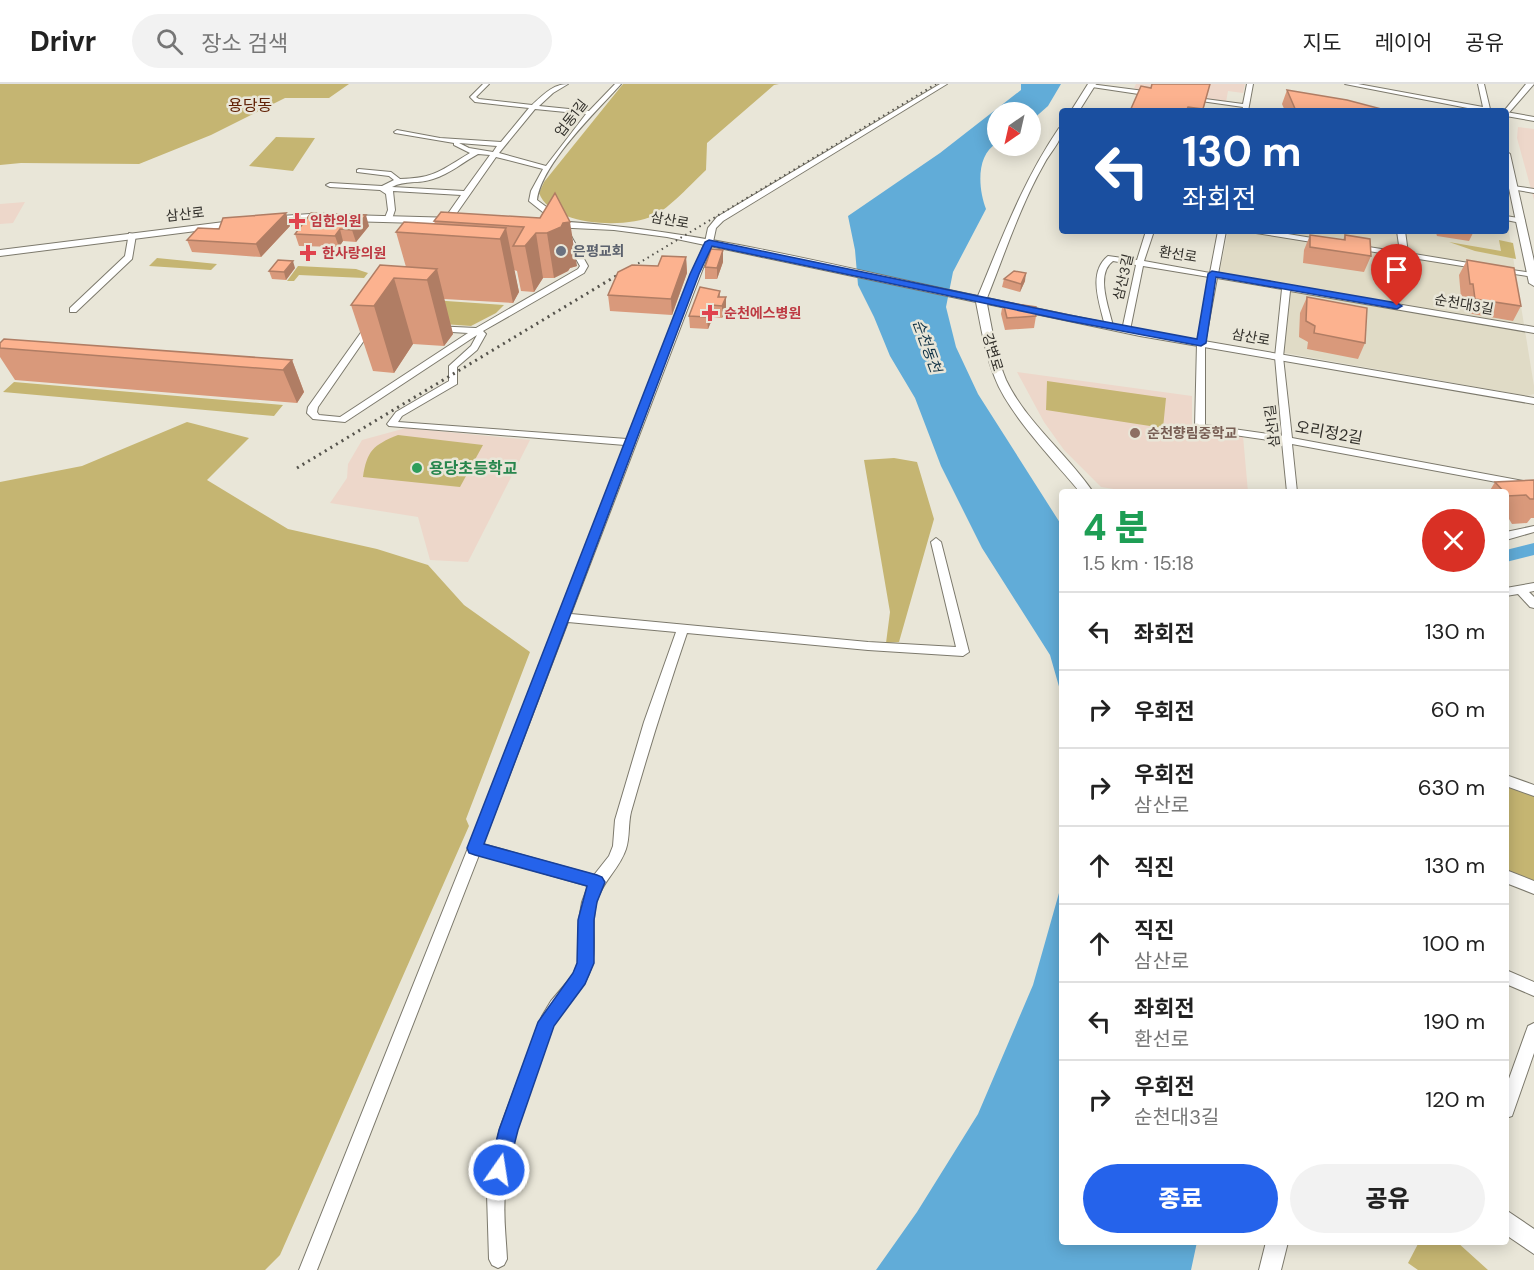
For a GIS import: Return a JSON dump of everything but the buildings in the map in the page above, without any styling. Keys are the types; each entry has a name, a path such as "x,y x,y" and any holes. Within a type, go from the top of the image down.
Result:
{"main road":[{"path":"1509,110 1530,84"},
{"path":"1078,108 1092,85"},
{"path":"981,300 1025,192 1040,163 1059,134"},
{"path":"1510,183 1532,258 1533,279"},
{"path":"260,221 310,217 470,222"},
{"name":"삼산로","path":"0,253 248,222"},
{"name":"삼산로","path":"539,224 631,228 709,242 1126,330 1534,401"},
{"name":"강변로","path":"981,300 988,337 1001,380 1018,408 1085,489"},
{"path":"1509,1223 1534,1244"},
{"path":"1270,1270 1276,1245"}],"street":[{"path":"486,84 475,94 475,99 482,102 591,113"},
{"path":"440,230 494,154 554,87 565,84"},
{"name":"업동1길","path":"562,225 531,198 546,168 602,98 618,84"},
{"path":"308,1270 475,848 709,242 712,228 720,219 944,84"},
{"path":"1245,108 1250,84"},
{"path":"1348,84 1409,92 1481,108"},
{"path":"1482,84 1489,108"},
{"path":"1092,85 1163,95"},
{"path":"1186,98 1240,108"},
{"path":"1509,115 1534,119"},
{"path":"397,132 427,139 504,144"},
{"path":"458,141 455,145 546,168"},
{"path":"383,189 398,180 421,181 430,178 451,169 478,151"},
{"path":"359,171 391,174 398,180"},
{"path":"1510,183 1534,191"},
{"path":"330,185 465,193"},
{"path":"383,189 390,192 388,201 392,215 388,220"},
{"path":"1509,218 1521,220"},
{"path":"379,314 313,407 312,413 316,417 342,420 478,331 584,268 562,225"},
{"name":"삼산3길","path":"1126,330 1148,234"},
{"name":"환선로","path":"1201,343 1212,274 1221,234"},
{"path":"1290,234 1334,243"},
{"path":"1401,234 1404,254"},
{"path":"72,310 129,257 132,236"},
{"path":"1345,245 1533,279"},
{"name":"환선로","path":"1109,326 1101,272 1103,264 1111,258 1212,274"},
{"name":"순천대3길","path":"1212,274 1534,330"},
{"name":"삼산1길","path":"1286,287 1279,357 1292,489"},
{"path":"373,323 384,324"},
{"path":"431,327 478,331 482,334 479,343 453,366 454,382 399,414 392,424 630,442"},
{"name":"오리정2길","path":"1201,343 1200,427 1288,440 1534,486"},
{"path":"1509,535 1534,529"},
{"path":"563,617 963,652 936,542"},
{"path":"1509,592 1534,587"},
{"path":"1521,590 1534,604"},
{"path":"498,1259 496,1196 508,1130 547,1022 562,998 579,979 585,963 586,920 589,902 597,882 615,859 620,846 622,820 650,722 683,629"},
{"path":"1509,781 1534,791"},
{"path":"475,848 597,882"},
{"path":"1509,877 1534,888"},
{"path":"1509,978 1534,989"},
{"path":"1509,1102 1534,1031"}],"shaded area":[{"path":"0,84 349,84 329,98 285,98 211,135 139,164 21,163 0,165"},
{"path":"623,84 779,84 774,85 707,143 706,170 660,212 641,220 608,223 590,222 558,212 546,204 539,193 544,182"},
{"path":"1136,84 1245,84 1243,93 1228,91 1226,102 1138,90 1134,88"},
{"path":"1518,127 1534,129 1534,200 1517,138"},
{"path":"276,137 315,138 293,171 249,166"},
{"path":"25,202 13,223 0,224 0,204"},
{"path":"1509,232 1534,394 1527,396 1279,352 1286,287 1219,274 1227,234"},
{"path":"1499,240 1513,243 1516,259 1475,251 1449,242 1501,251"},
{"path":"157,258 217,264 211,270 149,266"},
{"path":"298,266 356,269 368,273 364,278 299,275 294,281 287,281"},
{"path":"403,298 504,305 496,313 471,326 388,320"},
{"name":"순천향림중학교","path":"1017,372 1192,396 1192,429 1243,436 1248,489 1114,489 1101,487 1064,450 1044,422"},
{"path":"1047,381 1166,398 1163,428 1046,410"},
{"path":"14,382 283,405 274,416 3,392"},
{"path":"187,422 249,438 207,480 288,529 377,549 428,565 464,605 530,652 466,819 469,826 280,1255 265,1270 0,1270 0,482 82,466"},
{"name":"용당초등학교","path":"406,428 530,440 468,562 430,560 418,517 330,503 347,478 348,464 362,440"},
{"name":"용당초등학교","path":"398,435 483,445 460,487 363,477 369,455 373,450"},
{"path":"894,458 917,462 934,519 899,642 886,643 890,612 864,460"},
{"path":"1509,786 1534,795 1534,884 1509,874"},
{"path":"1417,1245 1460,1245 1488,1270 1418,1270 1408,1263"}],"water":[{"path":"1021,84 1061,84 1048,106 1041,112 1041,102 1006,102 1021,90"},
{"name":"순천동천","path":"987,116 987,152 982,164 980,182 986,209 953,272 946,307 956,347 978,394 1059,521 1059,686 1050,655 982,548 941,466 915,398 890,356 858,285 855,250 848,216 940,153"},
{"path":"1059,893 1059,1245 1196,1245 1191,1270 876,1270 917,1212 978,1114 1033,985"}],"waterway":[{"path":"1509,555 1534,549"}],"railway":[{"path":"624,272 936,84"},
{"path":"297,468 626,270"}],"place":[{"name":"임한의원","path":"297,221"},
{"name":"은평교회","path":"561,251"},
{"name":"한사랑의원","path":"308,253"},
{"name":"순천에스병원","path":"710,313"},
{"name":"순천향림중학교","path":"1135,433"},
{"name":"용당초등학교","path":"417,468"}],"district":[{"name":"용당동","path":"250,105"}],"route":[{"path":"499,1170 508,1130 547,1022 556,1006 579,979 585,963 586,920 589,902 597,882 475,848 541,671 709,242 1140,333 1201,343 1212,274 1397,306"}]}
